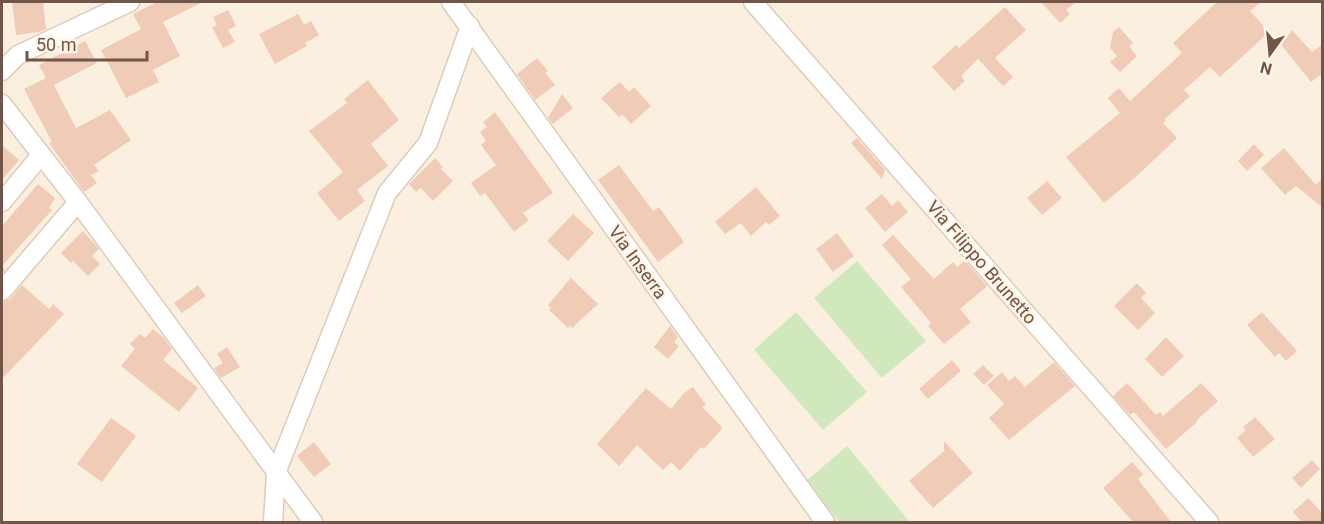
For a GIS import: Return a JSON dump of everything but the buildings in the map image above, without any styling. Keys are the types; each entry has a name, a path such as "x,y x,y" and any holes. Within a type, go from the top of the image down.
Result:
{"street":[{"path":"2,71 18,55 130,2"},
{"name":"Via Inserra","path":"451,2 825,522"},
{"name":"Via Filippo Brunetto","path":"753,2 1209,522"},
{"path":"273,522 276,473 387,193 428,143 470,26"},
{"path":"2,104 78,202 313,522"},
{"path":"2,202 42,155"},
{"path":"2,291 78,202"}],"green space":[{"path":"857,261 926,341 882,378 814,298"},
{"path":"796,312 867,392 823,430 754,350"},
{"path":"847,446 908,520 906,522 840,522 805,482"}]}
